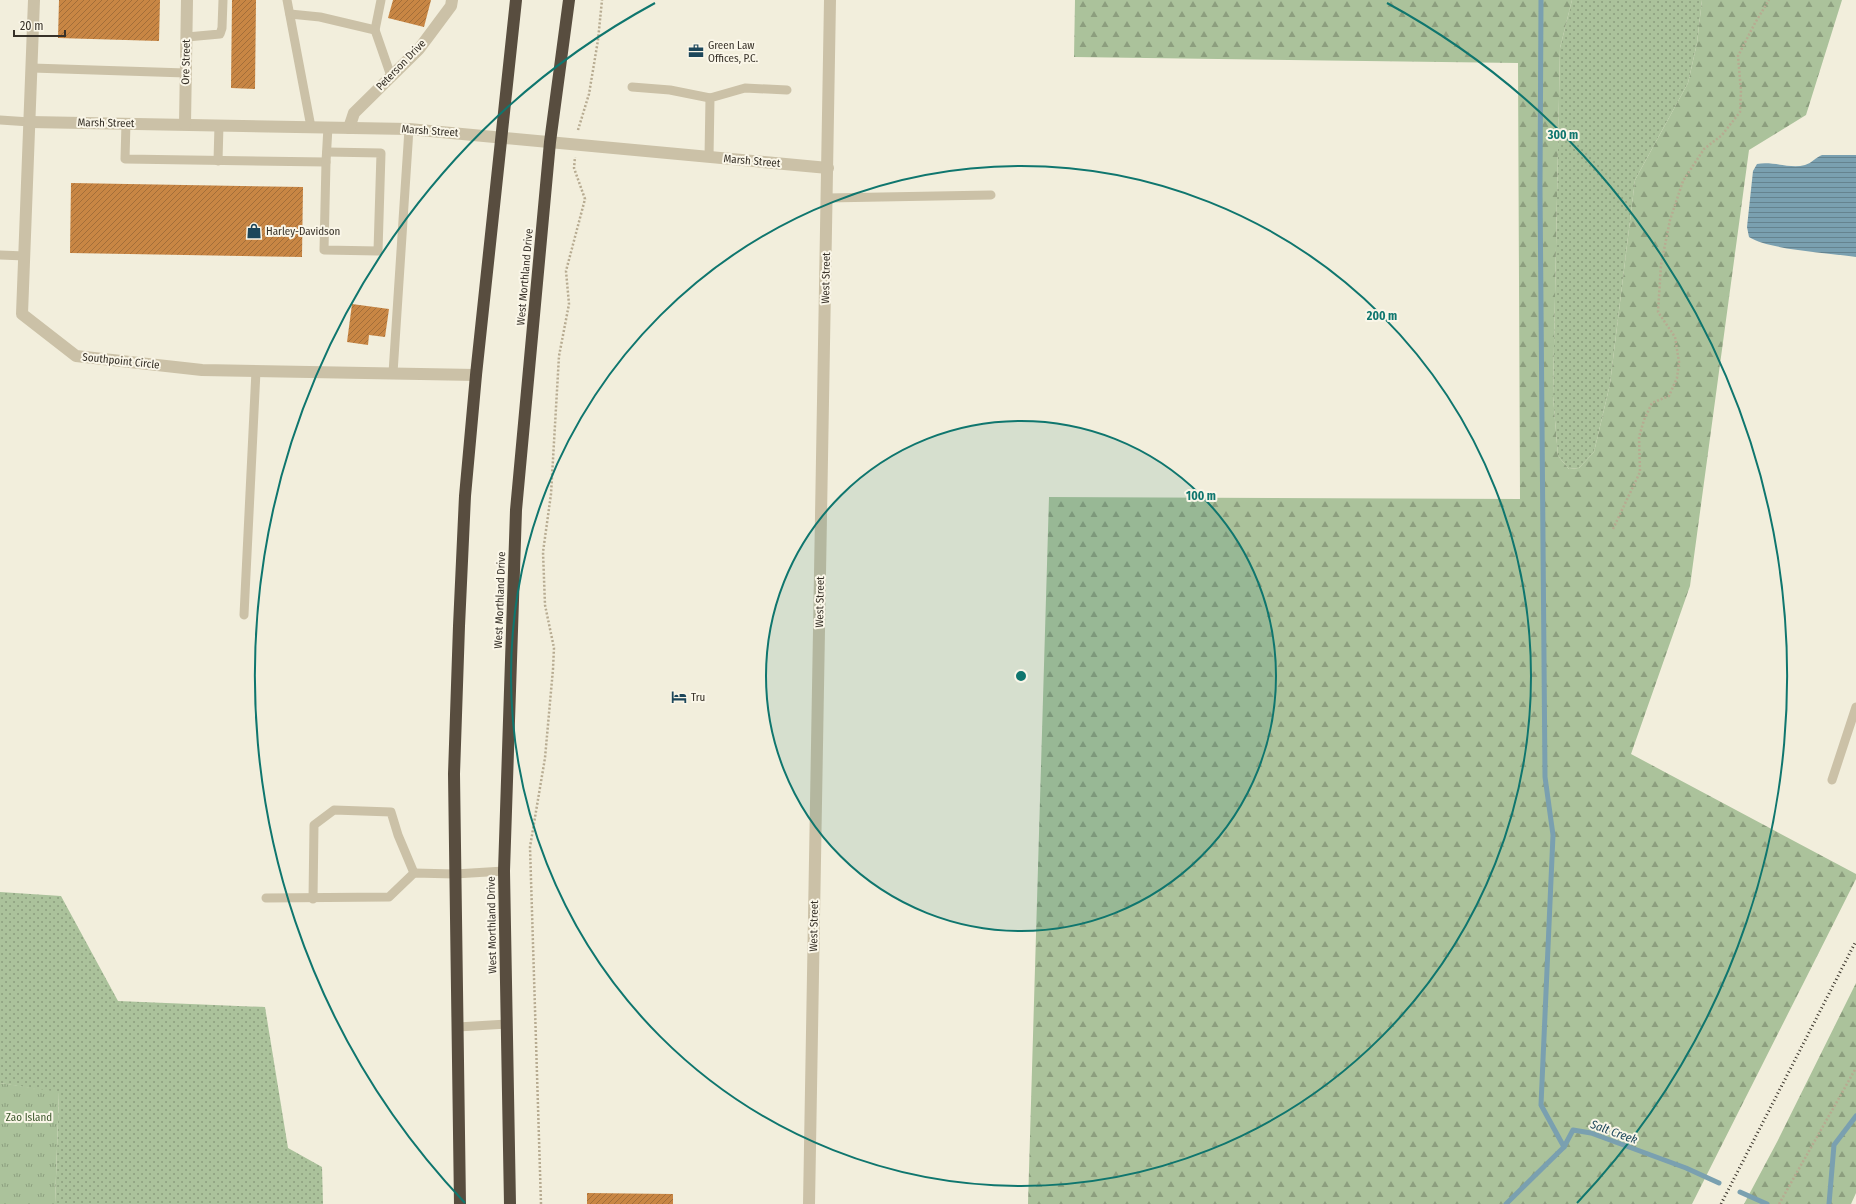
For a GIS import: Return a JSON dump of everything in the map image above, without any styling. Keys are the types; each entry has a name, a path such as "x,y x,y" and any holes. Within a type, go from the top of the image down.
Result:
{"highway":[{"path":"460,1204 454,774 459,626 466,496 476,375 516,0"},
{"name":"West Morthland Drive","path":"510,1204 504,871 516,510 550,142 569,0"}],"street":[{"name":"Southpoint Circle","path":"34,0 22,314 76,356 202,370 476,375"},
{"name":"Ore Street","path":"185,124 187,0"},
{"name":"Peterson Drive","path":"349,128 354,113 419,49 451,6 452,0"},
{"name":"West Street","path":"809,1204 830,0"},
{"name":"Marsh Street","path":"30,122 409,129 828,168"}],"lane":[{"path":"187,37 220,34 222,28 223,0"},
{"path":"287,0 311,127"},
{"path":"381,0 375,30 392,76"},
{"path":"290,14 320,17 375,30"},
{"path":"32,68 186,73"},
{"path":"632,87 670,90 710,98 745,88 787,90"},
{"path":"709,157 710,98"},
{"path":"0,120 30,122"},
{"path":"126,123 125,159 326,162"},
{"path":"218,161 219,125"},
{"path":"327,152 381,152 378,251 324,250 326,162 328,127"},
{"path":"393,374 409,129"},
{"path":"827,198 991,195"},
{"path":"0,255 25,256"},
{"path":"244,615 256,371"},
{"path":"1832,780 1856,707"},
{"path":"313,899 314,825 334,810 390,812 414,873"},
{"path":"266,898 313,899 389,897 414,873 455,874 504,871"},
{"path":"458,1027 507,1024"}],"path":[{"path":"541,1204 530,847 545,758 554,669 554,648 545,605 543,552 551,494 559,356 570,304 566,271 585,199 574,168 579,124 590,86 598,40 602,0"},
{"path":"1613,529 1640,472 1639,437 1644,420 1652,403 1669,396 1677,378 1679,362 1675,337 1658,312 1661,265 1670,220 1683,181 1704,149 1722,135 1740,112 1741,91 1738,56 1754,23 1769,0"},
{"path":"1780,1203 1856,1068"}],"green space":[{"path":"1075,0 1572,0 1560,48 1553,396 1558,456 1569,469 1579,468 1594,452 1610,384 1635,180 1688,83 1697,43 1702,0 1842,0 1806,115 1749,150 1690,586 1631,754 1856,874 1856,879 1692,1204 1028,1204 1049,497 1520,499 1518,63 1074,57"},
{"path":"1572,0 1702,0 1697,43 1688,83 1635,180 1610,384 1594,452 1579,468 1569,469 1558,456 1553,396 1560,48"},
{"path":"0,892 61,896 118,1001 265,1007 288,1148 322,1167 323,1204 55,1204 59,1093 0,1083"},
{"path":"1856,983 1856,1193 1851,1204 1744,1204 1777,1142"},
{"name":"Zao Island","path":"0,1083 59,1092 55,1204 0,1204"}],"water":[{"path":"1822,155 1856,155 1856,257 1785,248 1770,245 1749,237 1747,227 1753,171 1757,164 1769,163 1799,166 1805,165"}],"building":[{"path":"59,0 160,0 159,41 58,38"},
{"path":"232,0 256,0 255,89 231,88"},
{"path":"393,0 431,0 424,27 388,18"},
{"path":"71,183 303,187 302,257 70,253"},
{"path":"352,304 389,309 385,337 369,335 368,345 347,342"},
{"path":"587,1193 673,1194 673,1204 587,1204"}],"waterway":[{"path":"1541,0 1540,188 1545,777 1553,835 1541,1105 1564,1147"},
{"name":"Salt Creek","path":"1829,1204 1834,1145 1856,1116"},
{"name":"Salt Creek","path":"1506,1204 1564,1147 1573,1130 1591,1133 1686,1168 1719,1183"},
{"name":"Salt Creek","path":"1740,1192 1767,1204"}],"railway":[{"path":"1721,1204 1856,941"}],"place":[{"name":"Green Law Offices, P.C.","path":"696,51"},
{"name":"Harley-Davidson","path":"254,231"},
{"name":"Tru","path":"679,697"}]}
